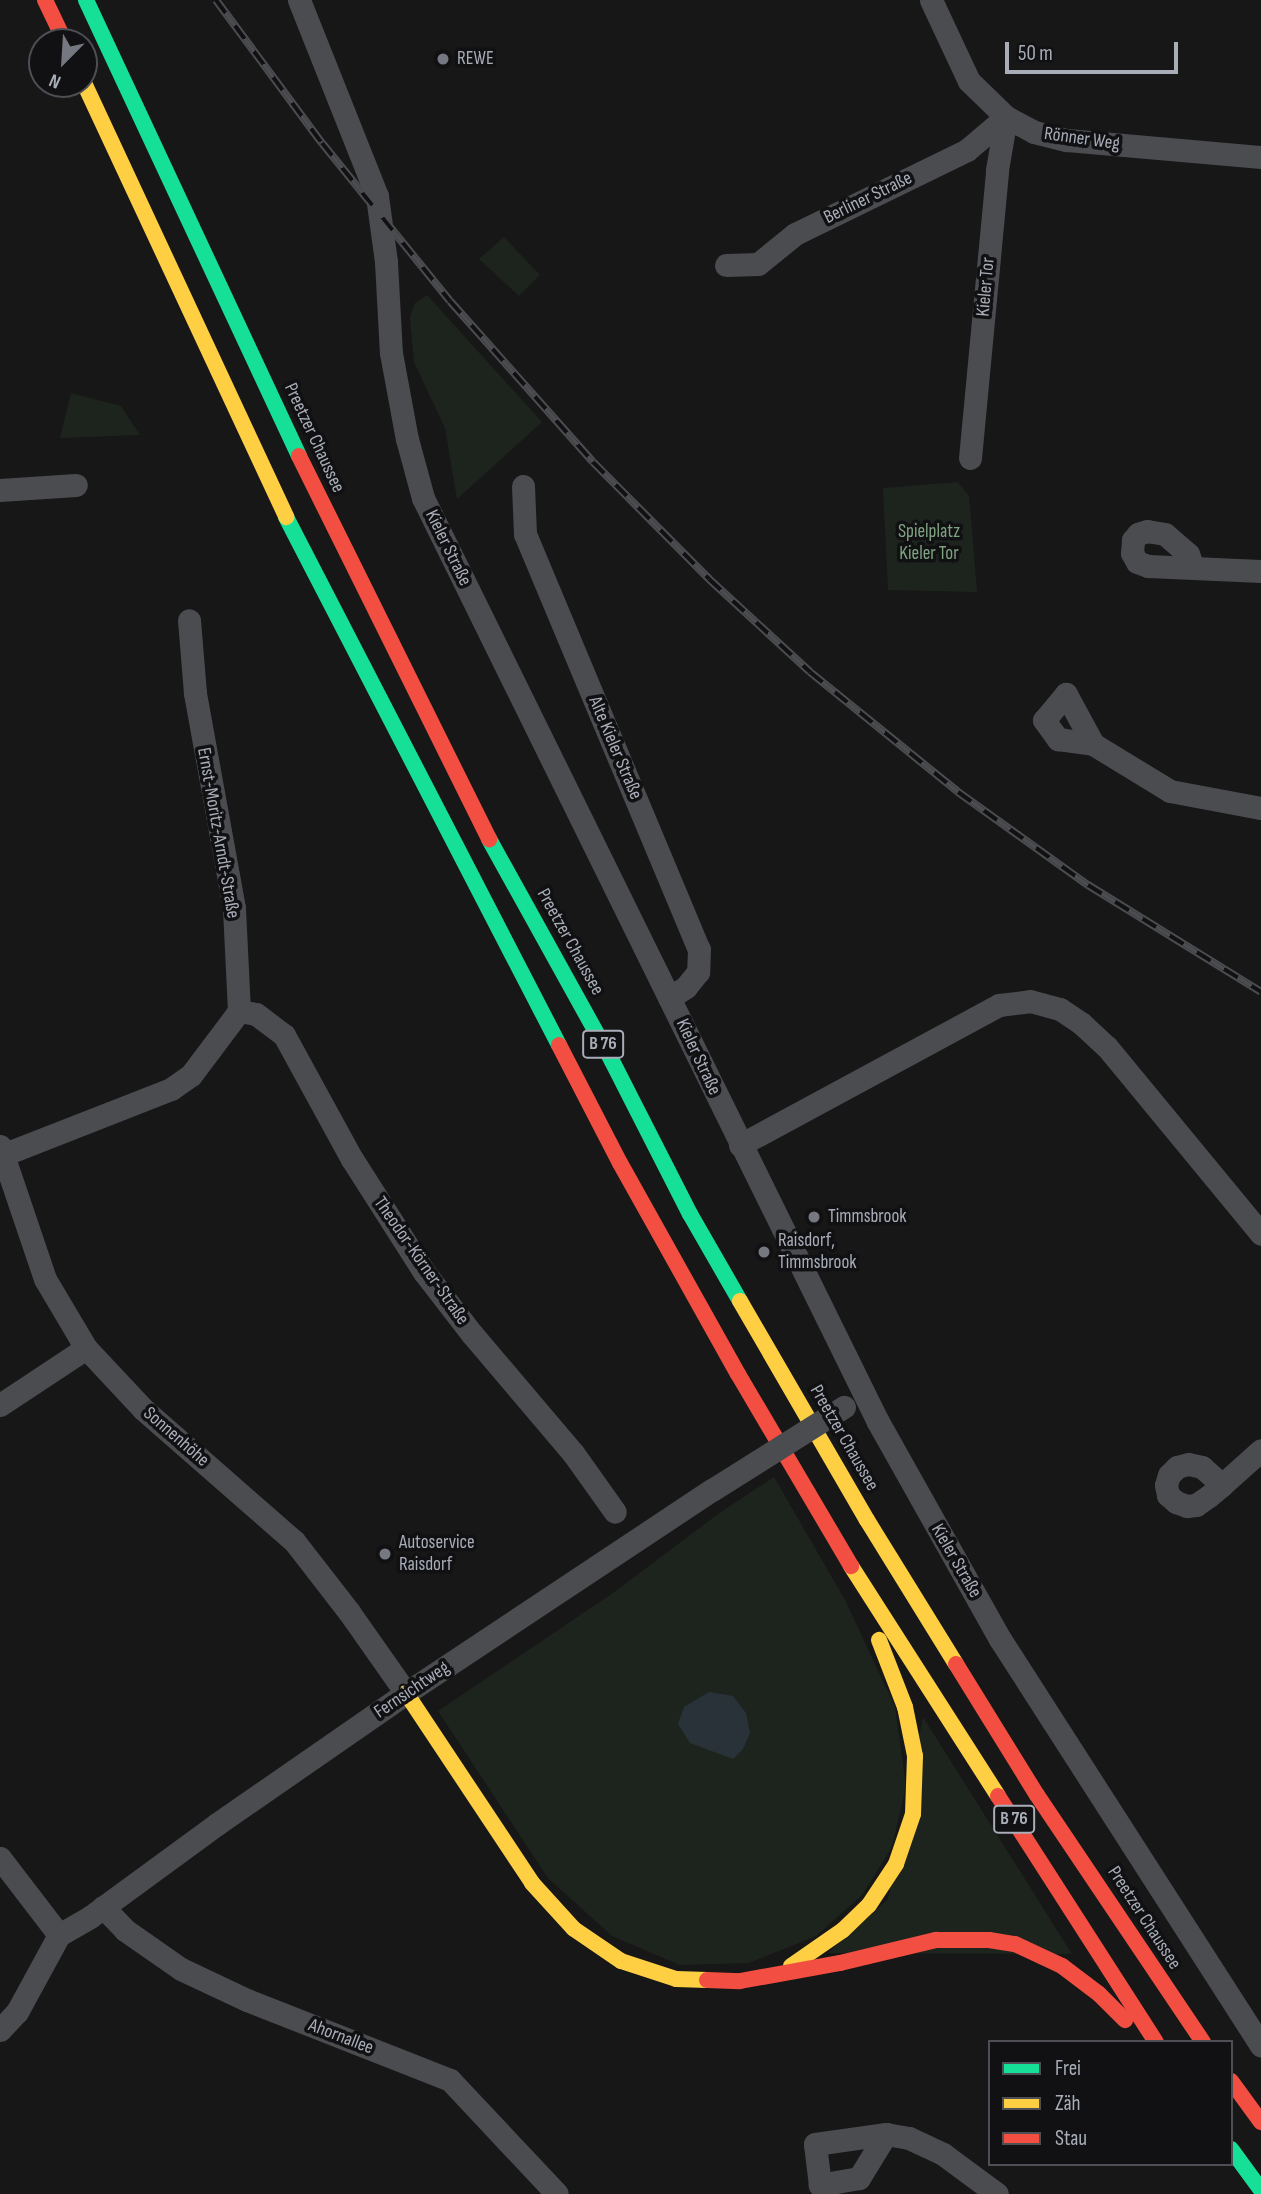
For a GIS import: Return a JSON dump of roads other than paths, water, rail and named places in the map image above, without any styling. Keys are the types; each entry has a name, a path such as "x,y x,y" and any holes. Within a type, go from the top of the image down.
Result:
{"highway":[{"path":"45,0 58,28"},
{"name":"Preetzer Chaussee","path":"86,0 323,508 494,849 612,1061 690,1214 874,1532 1037,1795 1202,2040"},
{"name":"B 76","path":"91,98 289,523 562,1057 738,1374 870,1597 1155,2040"},
{"name":"B 76","path":"782,1973 843,1930 869,1905 896,1864 913,1814 915,1756 908,1719 874,1628 870,1597"},
{"name":"B 76","path":"406,1693 532,1883 583,1935 621,1961 676,1979 740,1981 936,1940 970,1939 1015,1944 1062,1966 1083,1981 1144,2040"},
{"path":"1233,2084 1261,2122"},
{"path":"1233,2152 1261,2190"}],"street":[{"name":"Kieler Straße","path":"299,0 377,197 386,262 391,353 407,439 423,498 863,1392 1000,1639 1261,2046"},
{"name":"Rönner Weg","path":"931,0 969,81 1006,117 1034,132 1067,140 1261,157"},
{"name":"Berliner Straße","path":"726,265 758,264 795,233 967,150 1006,117"},
{"name":"Kieler Tor","path":"970,457 997,170 1006,117"},
{"path":"0,490 76,485"},
{"name":"Alte Kieler Straße","path":"523,486 525,534 699,949 698,972 686,987 670,998"},
{"path":"1193,567 1261,571"},
{"name":"Ernst-Moritz-Arndt-Straße","path":"189,620 199,716 234,908 239,1011"},
{"path":"1093,744 1170,791 1261,808"},
{"path":"740,1145 999,1006 1030,1001 1060,1009 1081,1023 1107,1047 1261,1234"},
{"path":"1,1153 172,1089 191,1075 239,1011"},
{"name":"Theodor-Körner-Straße","path":"239,1011 256,1014 284,1035 352,1159 424,1272 472,1334 573,1453 615,1512"},
{"name":"Sonnenhöhe","path":"1,1153 46,1279 86,1348 143,1409 294,1541 349,1612 406,1693"},
{"path":"0,1405 86,1348"},
{"name":"Fernsichtweg","path":"0,2029 17,2012 59,1936 406,1693 863,1392"},
{"path":"1222,1485 1261,1450"},
{"path":"0,1858 59,1936"},
{"name":"Ahornallee","path":"103,1907 125,1930 181,1969 247,2000 450,2080 558,2194"},
{"path":"886,2134 909,2138 943,2154 997,2194"}],"railway":[{"path":"216,0 322,143 450,301 593,462 709,579 810,672 958,792 1088,885 1261,992"}],"place":[{"name":"REWE","path":"443,59"},
{"name":"Timmsbrook","path":"814,1217"},
{"name":"Raisdorf, Timmsbrook","path":"764,1252"},
{"name":"Autoservice Raisdorf","path":"385,1554"}],"park label":[{"name":"Spielplatz Kieler Tor","path":"929,543"}]}
